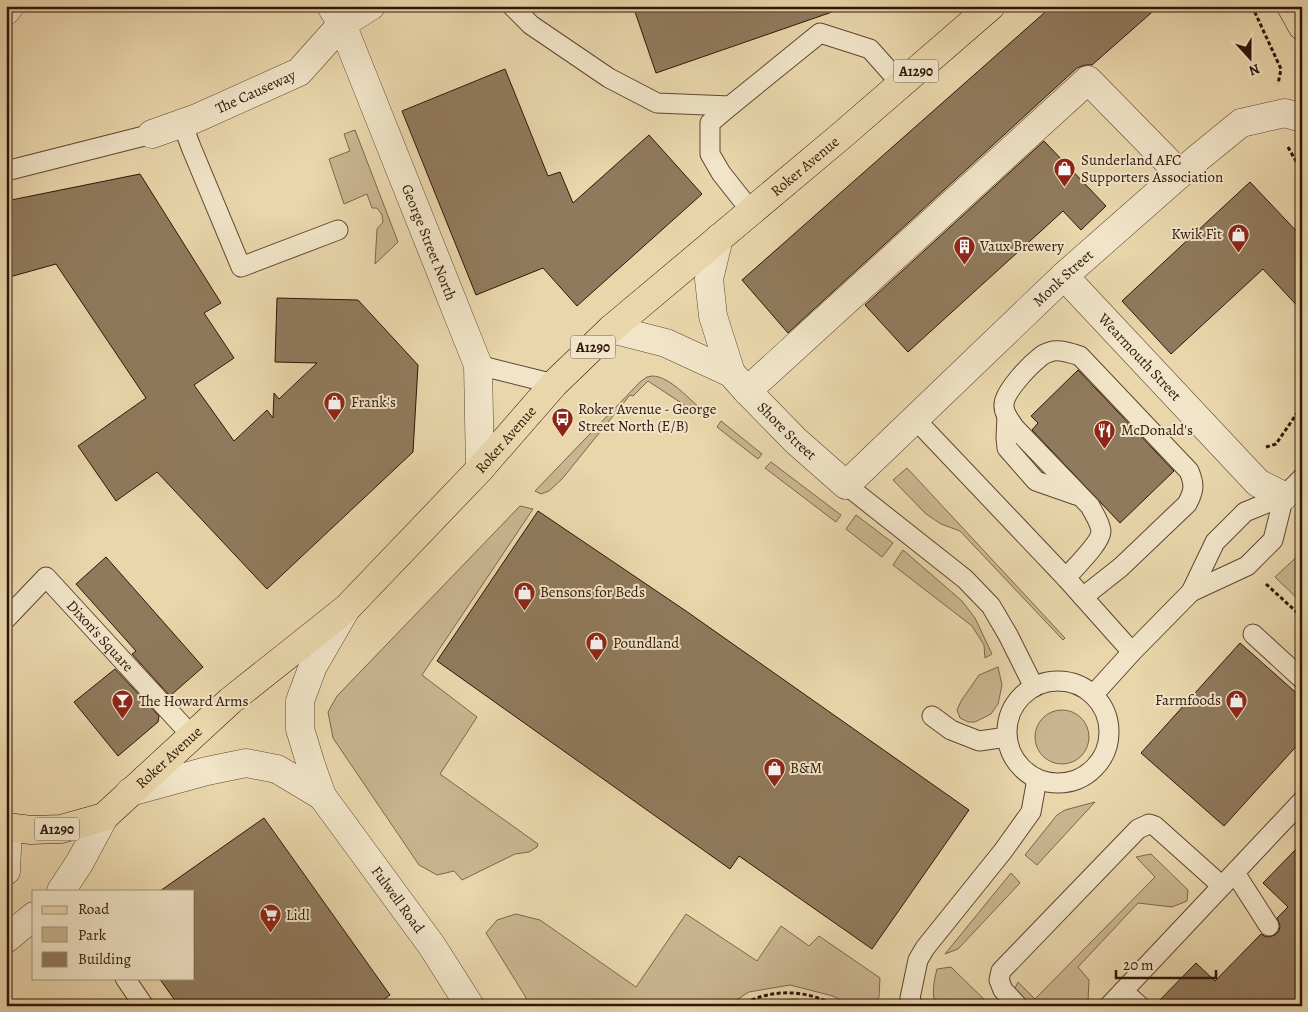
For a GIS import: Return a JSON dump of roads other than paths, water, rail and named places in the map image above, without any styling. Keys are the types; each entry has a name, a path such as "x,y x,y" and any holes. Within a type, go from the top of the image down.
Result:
{"main road":[{"name":"Roker Avenue","path":"7,828 31,830 61,829 104,817 230,701 347,608 480,469 554,384 611,329 991,6"},
{"path":"1291,6 1302,26"}],"street":[{"path":"6,11 10,6"},
{"name":"The Causeway","path":"152,134 197,118 299,72 337,15 371,6"},
{"name":"George Street North","path":"337,15 478,364 480,469"},
{"path":"739,382 1088,80 1180,174"},
{"name":"Monk Street","path":"846,485 1064,276 1241,123 1286,113 1302,118"},
{"path":"719,238 709,279 713,316 739,382"},
{"name":"Wearmouth Street","path":"1064,276 1258,483 1293,487"},
{"path":"611,329 666,343 739,382"},
{"name":"Shore Street","path":"739,382 796,441 846,485"},
{"name":"Fulwell Road","path":"347,608 312,666 300,701 300,730 322,796 432,946 470,1006"},
{"name":"Fulwell Road","path":"130,792 207,771 246,763 278,768 322,796"},
{"path":"63,890 104,817"},
{"path":"6,871 7,828"},
{"path":"6,939 32,918"}],"lane":[{"path":"512,6 531,25 609,78 657,104 730,106"},
{"path":"751,210 721,173 710,154 710,123 730,106 820,33 870,49 901,84"},
{"path":"182,123 241,267 338,230"},
{"path":"6,171 152,134"},
{"path":"1066,578 1099,541 1101,532 1097,518 1090,506 1015,428 1007,417 1004,404 1008,391 1040,356 1054,351 1069,352 1080,356 1189,471 1193,481 1193,493 1186,504 1121,567 1083,597"},
{"path":"478,364 554,384"},
{"path":"915,419 1066,578 1132,652"},
{"path":"846,485 965,579 991,606 1034,687"},
{"path":"1191,592 1246,566 1273,540 1293,487"},
{"path":"1093,695 1191,592 1215,542 1245,512 1293,487"},
{"name":"Dixon's Square","path":"6,619 46,577 192,736"},
{"path":"1253,634 1302,679"},
{"path":"1056,680 1072,682 1088,689 1100,701 1108,717 1110,734 1106,750 1098,765 1084,776 1068,783 1050,783 1034,778 1020,767 1011,753 1007,737 1008,720 1014,705 1025,692 1034,687 1056,680"},
{"path":"932,716 951,730 979,741 1007,737"},
{"path":"913,1006 910,998 918,960 925,948 1003,851 1031,812 1037,778"},
{"path":"1109,1006 1302,802"},
{"path":"1018,1006 1003,990 999,980 1001,971 1138,828 1148,824 1155,826 1228,879 1269,926"},
{"path":"126,980 144,1006"},
{"path":"1123,991 1140,1006"}],"place":[{"name":"Sunderland AFC Supporters Association","path":"1065,188"},
{"name":"Kwik Fit","path":"1238,253"},
{"name":"Vaux Brewery","path":"964,265"},
{"name":"Frank's","path":"335,421"},
{"name":"Roker Avenue - George Street North (E/B)","path":"562,437"},
{"name":"McDonald's","path":"1105,449"},
{"name":"Bensons for Beds","path":"524,611"},
{"name":"Poundland","path":"597,662"},
{"name":"Farmfoods","path":"1237,719"},
{"name":"The Howard Arms","path":"123,720"},
{"name":"B&M","path":"774,787"},
{"name":"Lidl","path":"270,934"}]}
